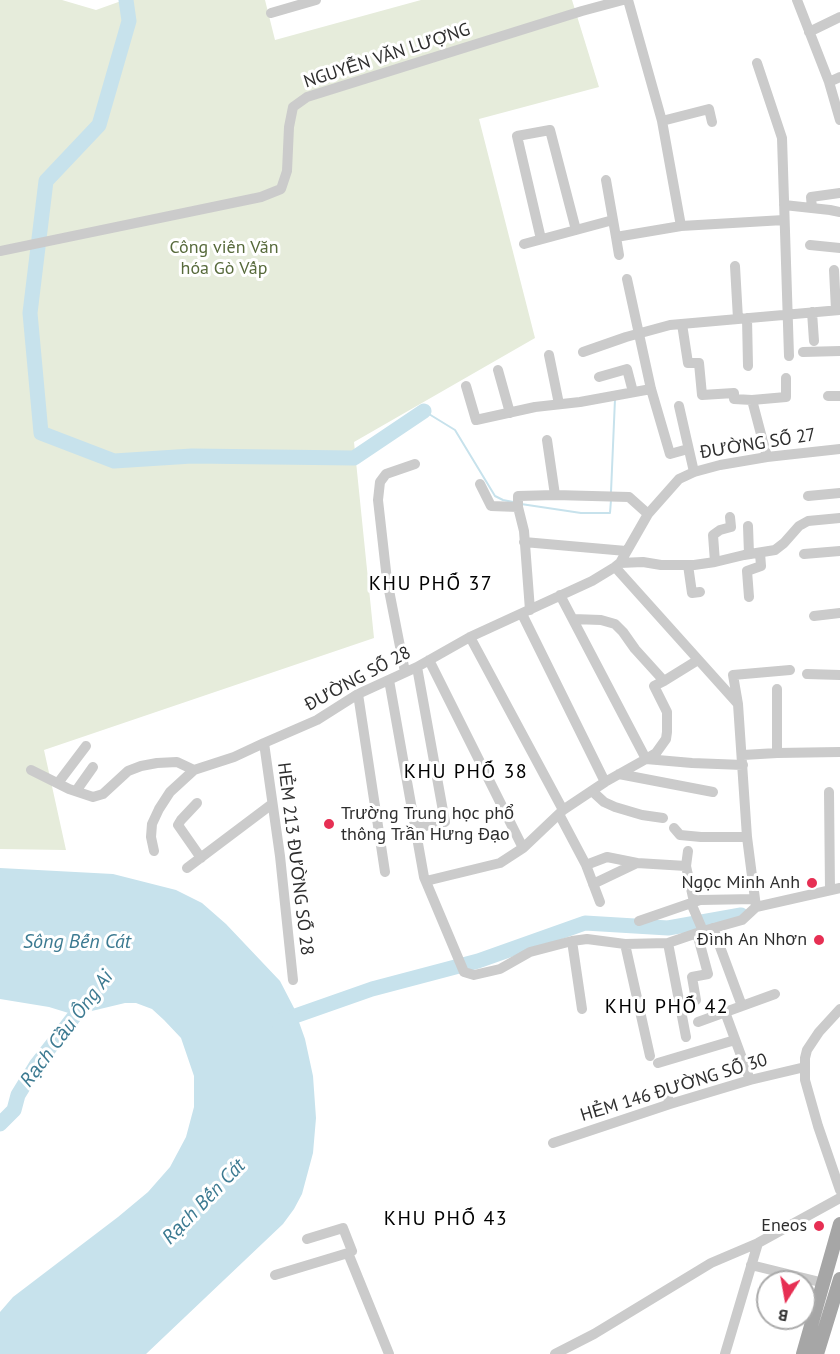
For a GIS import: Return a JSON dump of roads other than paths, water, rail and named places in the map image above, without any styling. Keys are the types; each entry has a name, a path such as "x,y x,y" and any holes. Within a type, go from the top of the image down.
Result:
{"main road":[{"path":"803,1354 824,1283 836,1256 840,1224"},
{"path":"817,1354 840,1279"}],"street":[{"path":"271,13 299,2 316,0"},
{"name":"NGUYỄN VĂN LƯỢNG","path":"0,251 261,197 281,189 287,171 289,126 293,107 307,97 588,4 623,0"},
{"path":"628,0 662,121 681,226"},
{"path":"797,0 829,82 840,120"},
{"path":"810,32 840,17"},
{"path":"757,63 782,138 789,356"},
{"path":"829,82 840,77"},
{"path":"662,121 709,108 712,122"},
{"path":"541,239 517,136 550,130 576,230"},
{"path":"606,180 619,255"},
{"path":"812,208 811,197 840,194"},
{"path":"784,205 840,212"},
{"path":"524,244 614,220"},
{"path":"616,237 681,226 784,220"},
{"path":"810,245 840,248"},
{"path":"735,266 748,366"},
{"path":"583,352 670,325 838,310 834,270"},
{"path":"627,279 651,389 670,454 688,449"},
{"path":"813,312 814,341"},
{"path":"682,324 688,363 699,363 702,394 734,393 734,399 752,400 786,398 786,378"},
{"path":"803,352 840,351"},
{"path":"549,356 559,404"},
{"path":"599,377 627,369 633,392"},
{"path":"498,370 510,413"},
{"path":"466,386 476,420 535,406 580,402 651,389"},
{"path":"828,396 840,396"},
{"path":"752,400 767,457"},
{"path":"679,406 694,471"},
{"path":"547,440 555,495"},
{"name":"ĐƯỜNG SỐ 27","path":"617,565 648,514 679,479 694,471 767,457 840,449"},
{"path":"405,672 387,580 378,500 380,482 386,474 415,464"},
{"path":"480,484 491,506 555,495 629,497 648,514"},
{"path":"808,495 840,493"},
{"path":"518,501 524,531 526,612 605,782"},
{"path":"715,562 713,535 731,527 730,517"},
{"path":"617,565 643,562 688,565 775,550 808,521 840,518"},
{"path":"748,526 755,554 761,566 747,571 749,597"},
{"path":"524,542 626,551"},
{"path":"804,554 840,551"},
{"path":"617,565 738,704"},
{"name":"ĐƯỜNG SỐ 28","path":"154,851 151,837 152,824 159,808 170,792 194,770 234,757 317,720 358,694 417,667 470,637 592,581 617,565"},
{"path":"688,565 692,592 700,592"},
{"path":"560,595 646,759"},
{"path":"813,615 840,613"},
{"path":"573,619 601,620 615,624 664,681"},
{"path":"470,637 561,812 586,865 600,902"},
{"path":"429,660 523,848"},
{"path":"426,881 500,863 523,848 561,812 592,790 656,753 666,739 667,711 654,686 699,660"},
{"path":"415,828 445,822 417,667"},
{"path":"388,680 426,881 464,972 474,975 500,969 530,952 572,941 587,939 625,944 668,944 703,927 742,920 755,903 747,837 738,704 733,675 790,669"},
{"path":"807,674 840,675"},
{"path":"777,688 777,753"},
{"path":"358,694 385,872"},
{"name":"HẺM 213 ĐƯỜNG SỐ 28","path":"264,742 280,856 293,980"},
{"path":"58,783 86,746"},
{"path":"646,759 692,764 743,760 777,753 840,752"},
{"path":"31,770 93,797 103,794 128,771 141,766 177,762 194,770"},
{"path":"76,791 93,767"},
{"path":"619,774 713,792"},
{"path":"592,790 604,802 615,807 663,818"},
{"path":"639,921 700,900 755,903 835,889 835,827 830,792"},
{"path":"197,804 178,825 201,858"},
{"path":"187,868 272,804"},
{"path":"674,828 680,834 690,836 747,837"},
{"path":"688,851 686,866 693,903 742,1006"},
{"path":"586,865 607,857 637,863 686,866"},
{"path":"593,884 637,863"},
{"path":"696,1000 692,977 708,974 703,927"},
{"path":"572,941 582,1009"},
{"path":"625,944 654,1059 735,1040"},
{"path":"668,944 686,1037"},
{"path":"698,1022 775,994"},
{"path":"840,1009 819,1032 807,1050 805,1067 805,1080 818,1126 840,1190"},
{"path":"725,1012 750,1080"},
{"name":"HẺM 146 ĐƯỜNG SỐ 30","path":"553,1143 670,1104 750,1080 805,1067"},
{"path":"665,1089 670,1104"},
{"path":"555,1354 594,1334 711,1263 758,1243 840,1198"},
{"path":"275,1275 352,1251 343,1228 307,1239"},
{"path":"725,1354 758,1243"},
{"path":"348,1252 389,1354"},
{"path":"751,1265 824,1283"}],"water":[{"name":"Sông Bến Cát","path":"0,868 113,874 176,890 202,903 226,924 280,981 294,1008 305,1039 313,1076 316,1118 313,1153 302,1194 283,1224 146,1354 0,1354 0,1312 13,1297 118,1217 148,1192 170,1167 186,1137 194,1107 194,1076 181,1038 152,1009 136,1003 125,1003 75,1015 49,1007 0,999"}],"waterway":[{"path":"126,0 129,21 99,125 46,181 30,313 41,433 114,461 192,456 354,458 424,411"},
{"path":"611,492 615,399"},
{"path":"424,411 455,430 495,496 513,502"},
{"path":"521,504 581,513 610,513 611,500"},
{"path":"278,1022 372,989 478,961 585,923 668,928 741,915"},
{"name":"Rạch Cầu Ông Ai","path":"0,1124 14,1110 18,1095 37,1064 87,1000"}],"place":[{"name":"Trường Trung học phổ thông Trần Hưng Đạo","path":"329,824"},
{"name":"Ngọc Minh Anh","path":"812,883"},
{"name":"Đình An Nhơn","path":"819,940"},
{"name":"Eneos","path":"819,1226"}],"district":[{"name":"KHU PHỐ 37","path":"431,584"},
{"name":"KHU PHỐ 38","path":"466,772"},
{"name":"KHU PHỐ 42","path":"667,1007"},
{"name":"KHU PHỐ 43","path":"446,1219"}],"park label":[{"name":"Công viên Văn hóa Gò Vấp","path":"224,258"}],"water label":[{"name":"Rạch Bến Cát","path":"204,1202"}]}
